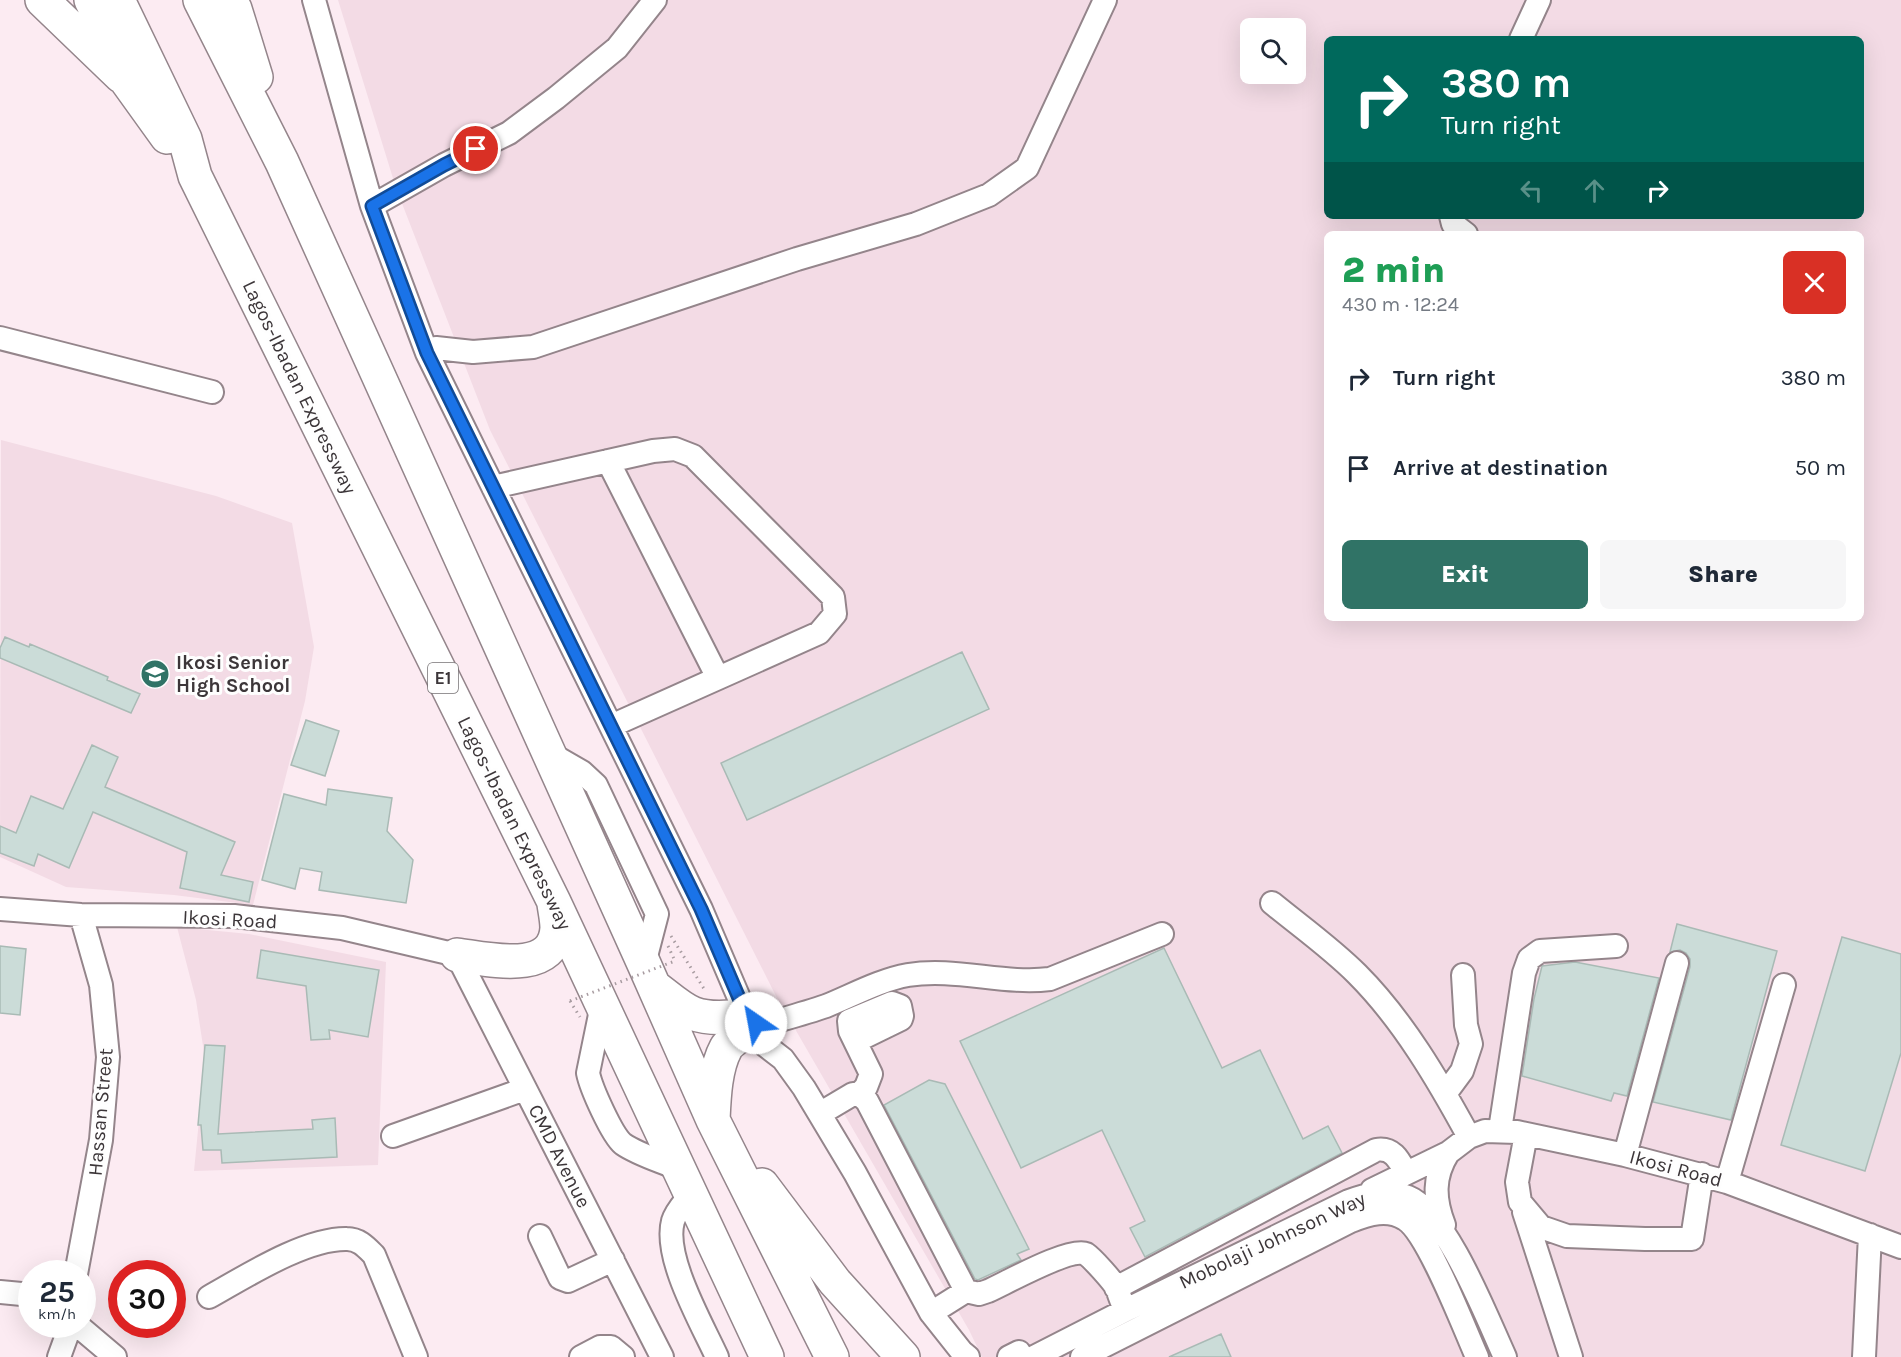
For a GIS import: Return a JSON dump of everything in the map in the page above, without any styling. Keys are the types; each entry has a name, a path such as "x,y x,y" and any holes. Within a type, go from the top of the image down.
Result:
{"highway":[{"path":"42,0 126,80 195,176"},
{"path":"91,0 120,59 126,80"},
{"name":"Lagos-Ibadan Expressway","path":"118,0 185,139 195,176 554,902 585,1009 685,1182 767,1357"},
{"path":"200,0 282,162 549,753 658,970 680,1006 700,1017 744,1026 726,1047 716,1083 713,1120 835,1282 903,1357"},
{"path":"233,3 282,162"},
{"path":"457,955 511,961 533,960 545,954 553,944 557,928 554,902"},
{"path":"658,970 713,1120 832,1357"}],"street":[{"path":"314,0 372,206 427,353 701,909 744,1026 783,1059 820,1113 931,1313 968,1357"},
{"path":"372,206 444,165 509,133 617,48 655,0"},
{"path":"427,353 436,348 473,352 533,347 797,259 916,224 989,195 1027,168 1105,0"},
{"path":"1522,36 1539,0"},
{"path":"1451,219 1453,224 1462,231"},
{"path":"0,338 212,392"},
{"path":"493,487 653,451 675,449 693,456 833,597 835,614 819,633 611,726"},
{"path":"608,461 718,678"},
{"path":"549,753 582,772 596,785 657,914 658,970"},
{"path":"1272,903 1337,955 1359,976 1401,1028 1445,1094 1469,1137"},
{"name":"Ikosi Road","path":"0,909 81,915 234,916 331,926 457,955"},
{"name":"Hassan Street","path":"79,1260 101,1140 108,1057 101,985 81,915"},
{"path":"744,1026 824,1006 890,980 909,975 944,974 1050,979 1162,934"},
{"path":"1500,1130 1524,973 1529,959 1540,951 1616,946"},
{"name":"CMD Avenue","path":"457,955 662,1357"},
{"path":"1625,1155 1677,963"},
{"path":"1445,1094 1462,1071 1471,1044 1466,1025 1463,975"},
{"path":"1727,1182 1784,985"},
{"path":"585,1009 590,1084 617,1138 685,1182 672,1222 672,1239 681,1281 717,1357"},
{"path":"820,1113 848,1096 859,1094 866,1087 871,1074 856,1041"},
{"path":"393,1137 525,1089"},
{"path":"859,1094 867,1101 966,1291"},
{"name":"Ikosi Road","path":"1378,1197 1406,1173 1448,1152 1469,1137 1485,1131 1500,1130 1625,1155 1702,1174 1870,1235 1899,1240"},
{"path":"1526,1134 1517,1182 1521,1202 1571,1357"},
{"path":"1116,1288 1376,1150 1390,1151 1398,1158 1406,1173"},
{"path":"1448,1152 1424,1208 1426,1245 1477,1357"},
{"path":"1521,1202 1541,1227 1567,1236 1692,1239 1702,1174"},
{"name":"Mobolaji Johnson Way","path":"1378,1197 1396,1215 1407,1220 1424,1208 1449,1240 1505,1357"},
{"name":"Mobolaji Johnson Way","path":"1021,1355 1126,1310 1349,1201 1378,1197"},
{"name":"Mobolaji Johnson Way","path":"1082,1357 1368,1214 1378,1197"},
{"path":"1864,1357 1870,1235"},
{"path":"540,1236 560,1278 568,1281 613,1260"},
{"path":"209,1297 309,1245 348,1238 363,1243 374,1255 416,1357"},
{"path":"931,1313 966,1291 979,1294 988,1291 1073,1253 1086,1254 1116,1288 1119,1299 1126,1310"},
{"path":"0,1292 18,1294"},
{"path":"59,1357 66,1338"},
{"path":"93,1338 115,1357"},
{"path":"581,1357 600,1347 611,1347 623,1357"}],"path":[{"path":"657,914 706,993"},
{"path":"585,1009 658,970"}],"shaded area":[{"path":"338,0 1901,0 1901,1357 982,1357 969,1330 776,996 490,430 396,188"},
{"name":"Ikosi Senior High School","path":"1,440 216,496 292,523 314,647 305,701 253,905 174,895 66,887 0,857"},
{"path":"177,927 249,934 386,962 378,1165 194,1171 205,1059 196,1000"}],"building":[{"path":"5,637 29,647 30,644 108,677 107,680 140,694 131,713 0,658 0,648"},
{"path":"962,652 989,709 747,820 721,763"},
{"path":"306,720 339,731 325,776 291,765"},
{"path":"92,745 118,757 105,787 235,842 221,875 253,882 249,902 180,888 187,852 93,812 69,868 38,854 34,866 0,853 0,826 16,833 31,796 63,809"},
{"path":"328,789 392,798 387,831 413,860 406,903 319,890 322,872 300,868 295,889 262,880 284,794 326,805"},
{"path":"1677,924 1777,951 1731,1120 1653,1102 1690,967 1690,959 1686,953 1680,950 1670,952"},
{"path":"1842,937 1901,954 1901,1053 1865,1171 1781,1145"},
{"path":"0,946 26,949 20,1015 0,1013"},
{"path":"1164,948 1222,1068 1260,1050 1303,1139 1328,1126 1342,1153 1145,1257 1130,1228 1145,1221 1102,1130 1021,1168 960,1041"},
{"path":"261,950 379,970 368,1037 329,1030 330,1039 311,1040 306,986 257,978"},
{"path":"1575,962 1659,978 1627,1096 1614,1093 1611,1101 1522,1076 1534,999 1542,966"},
{"path":"205,1045 225,1046 218,1134 313,1129 312,1120 335,1118 337,1157 222,1163 221,1150 203,1150 201,1125 198,1125"},
{"path":"929,1080 945,1084 1029,1249 1017,1254 1021,1260 978,1280 975,1279 884,1105"},
{"path":"1221,1334 1231,1357 1169,1357"}],"place":[{"name":"Ikosi Senior High School","path":"155,674"}],"route":[{"path":"476,149 372,206 427,353 701,909 745,1012 752,1016 756,1023"}]}
